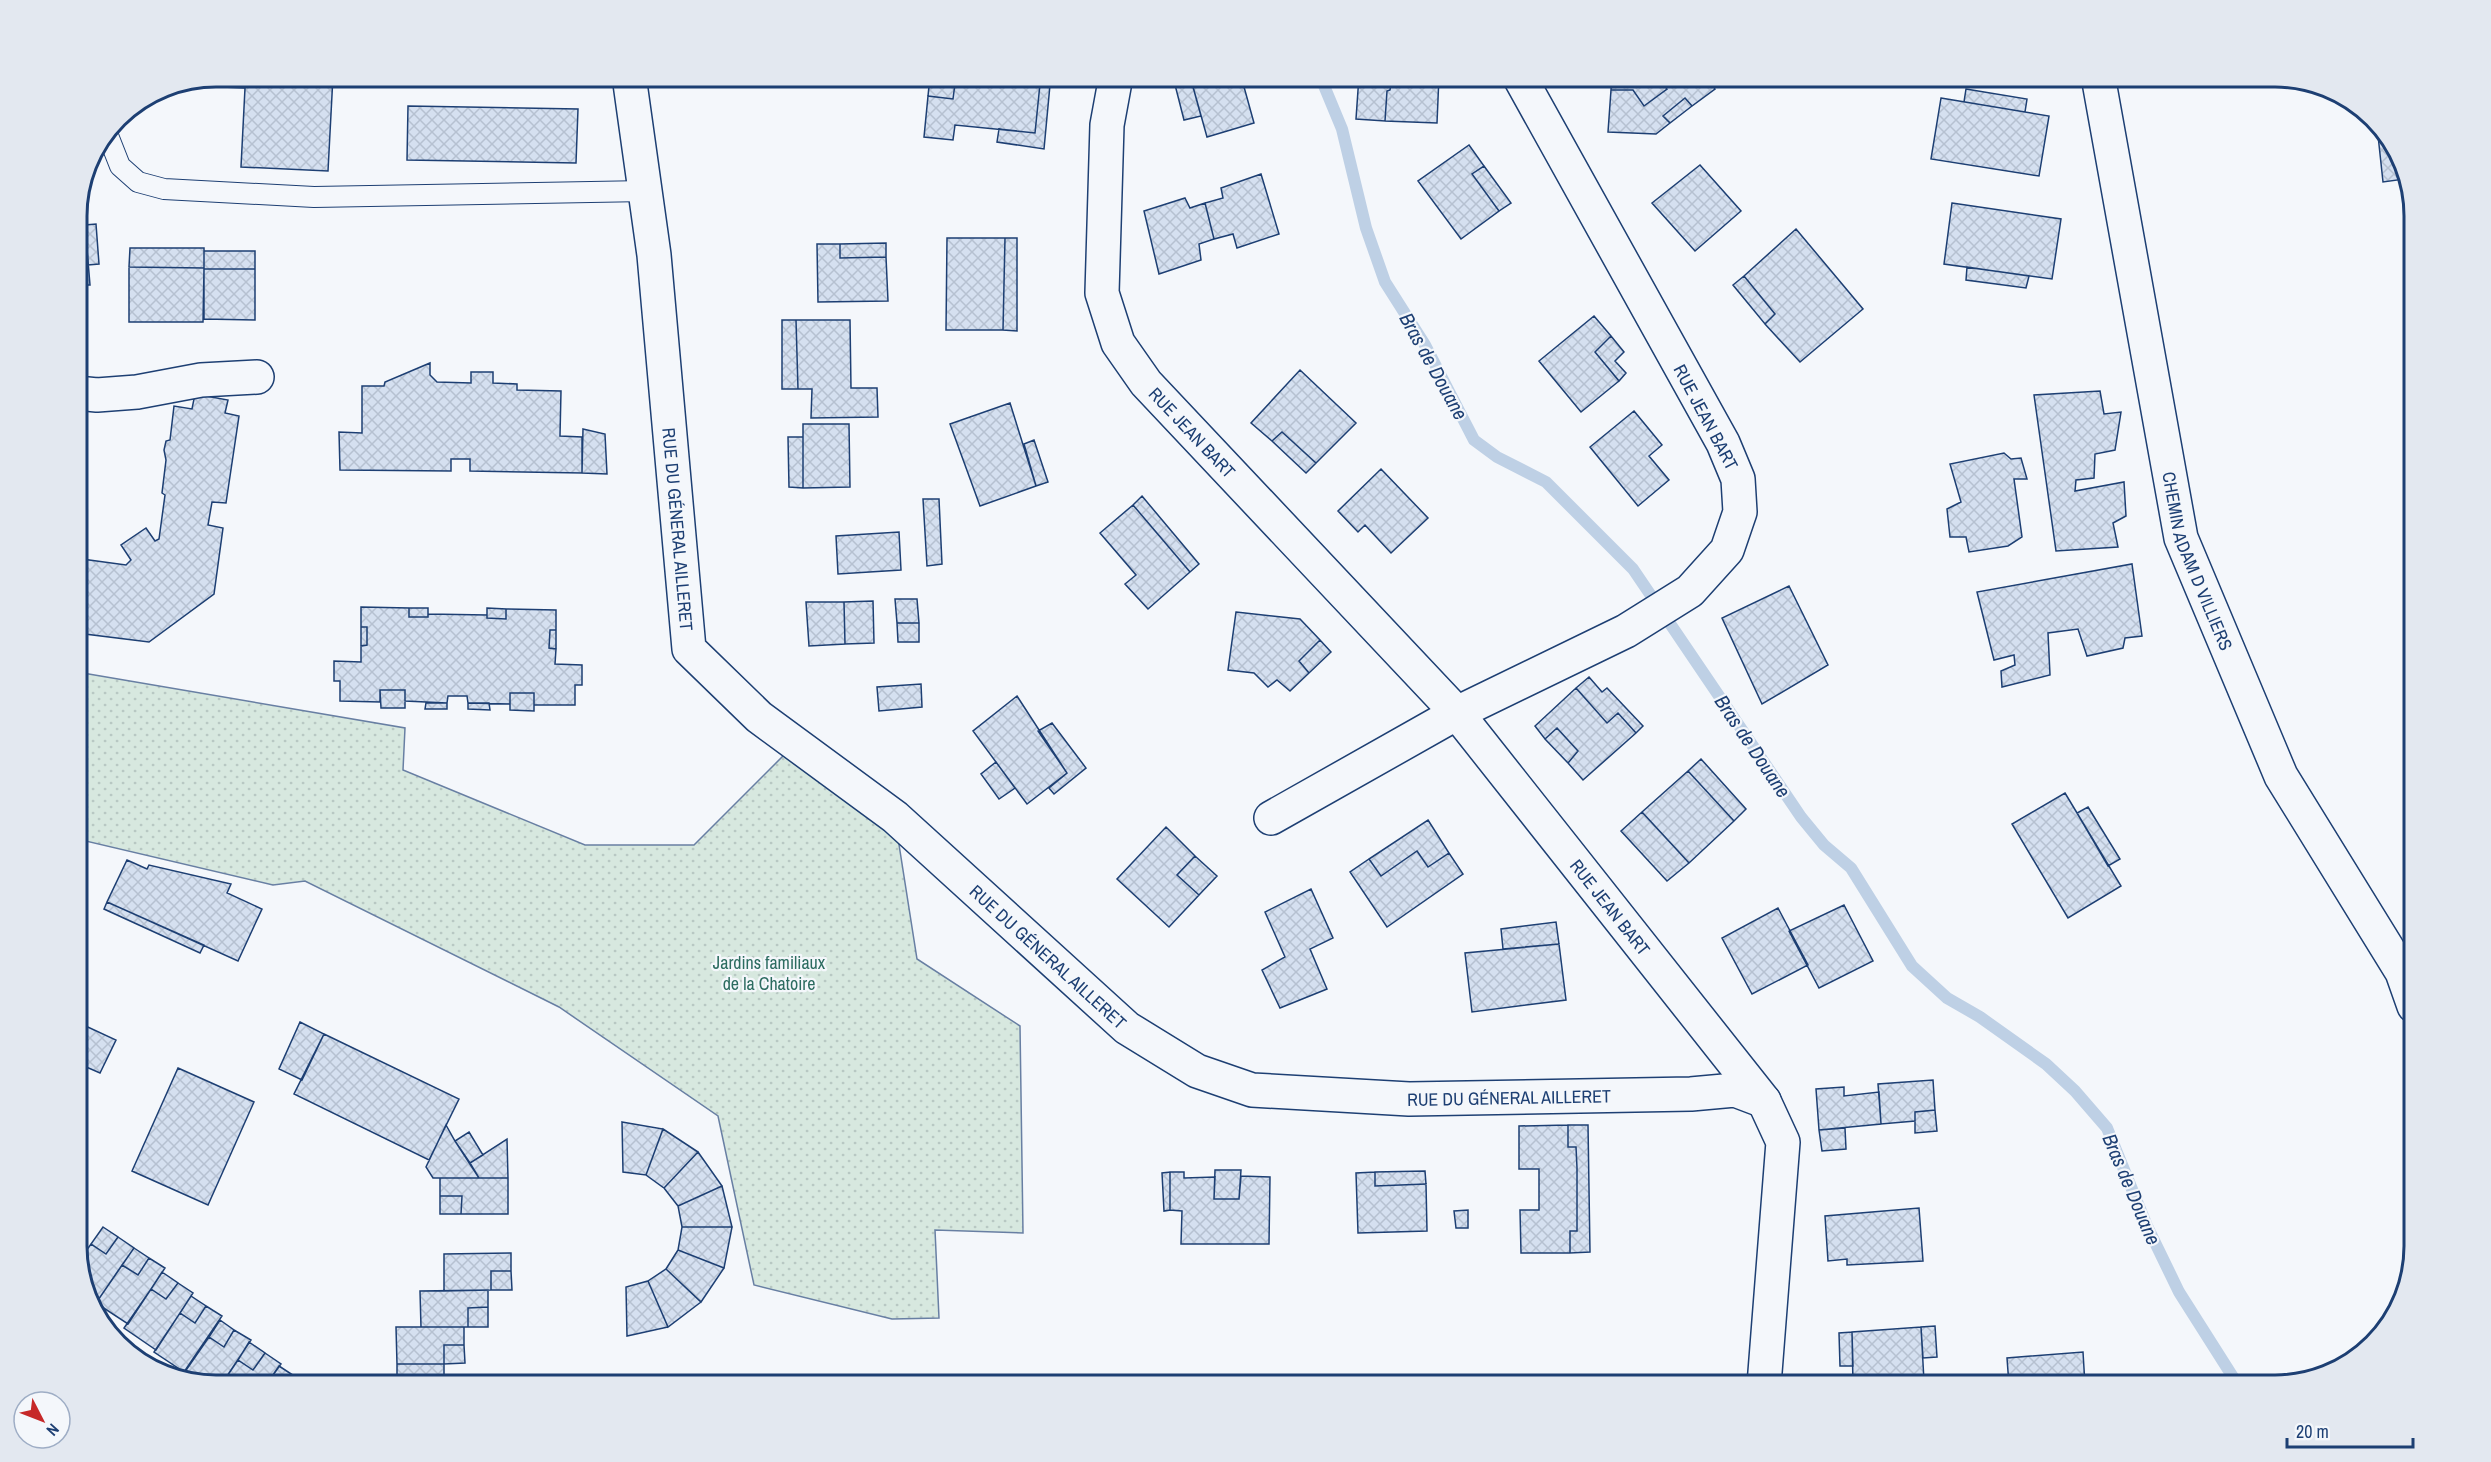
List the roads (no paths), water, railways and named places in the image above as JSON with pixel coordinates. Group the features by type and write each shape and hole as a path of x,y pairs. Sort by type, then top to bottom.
{"street":[{"name":"RUE DU GÉNERAL AILLERET","path":"631,87 654,255 689,649 759,717 895,817 1127,1028 1197,1071 1252,1090 1409,1099 1691,1094 1735,1090 1764,1101"},
{"name":"RUE JEAN BART","path":"1114,87 1107,125 1102,292 1118,344 1146,383 1457,713 1764,1101"},
{"name":"RUE JEAN BART","path":"1272,818 1457,713 1626,631 1690,591 1727,550 1740,512 1738,478 1723,443 1525,87"},
{"name":"CHEMIN ADAM D VILLIERS","path":"2100,87 2181,538 2281,776 2404,978"},
{"path":"87,394 137,392 201,380 257,377"},
{"path":"1764,1101 1783,1142 1765,1375"}],"lane":[{"path":"111,142 120,166 138,182 165,189 314,197 646,190"}],"waterway":[{"name":"Bras de Douane","path":"1325,87 1342,129 1366,228 1385,282 1425,345 1474,440 1497,457 1546,482 1633,569 1801,817 1824,845 1851,868 1912,966 1947,998 1980,1017 2046,1064 2075,1091 2107,1128 2147,1226 2179,1292 2232,1375"}],"park label":[{"name":"Jardins familiaux de la Chatoire","path":"769,972"}]}
